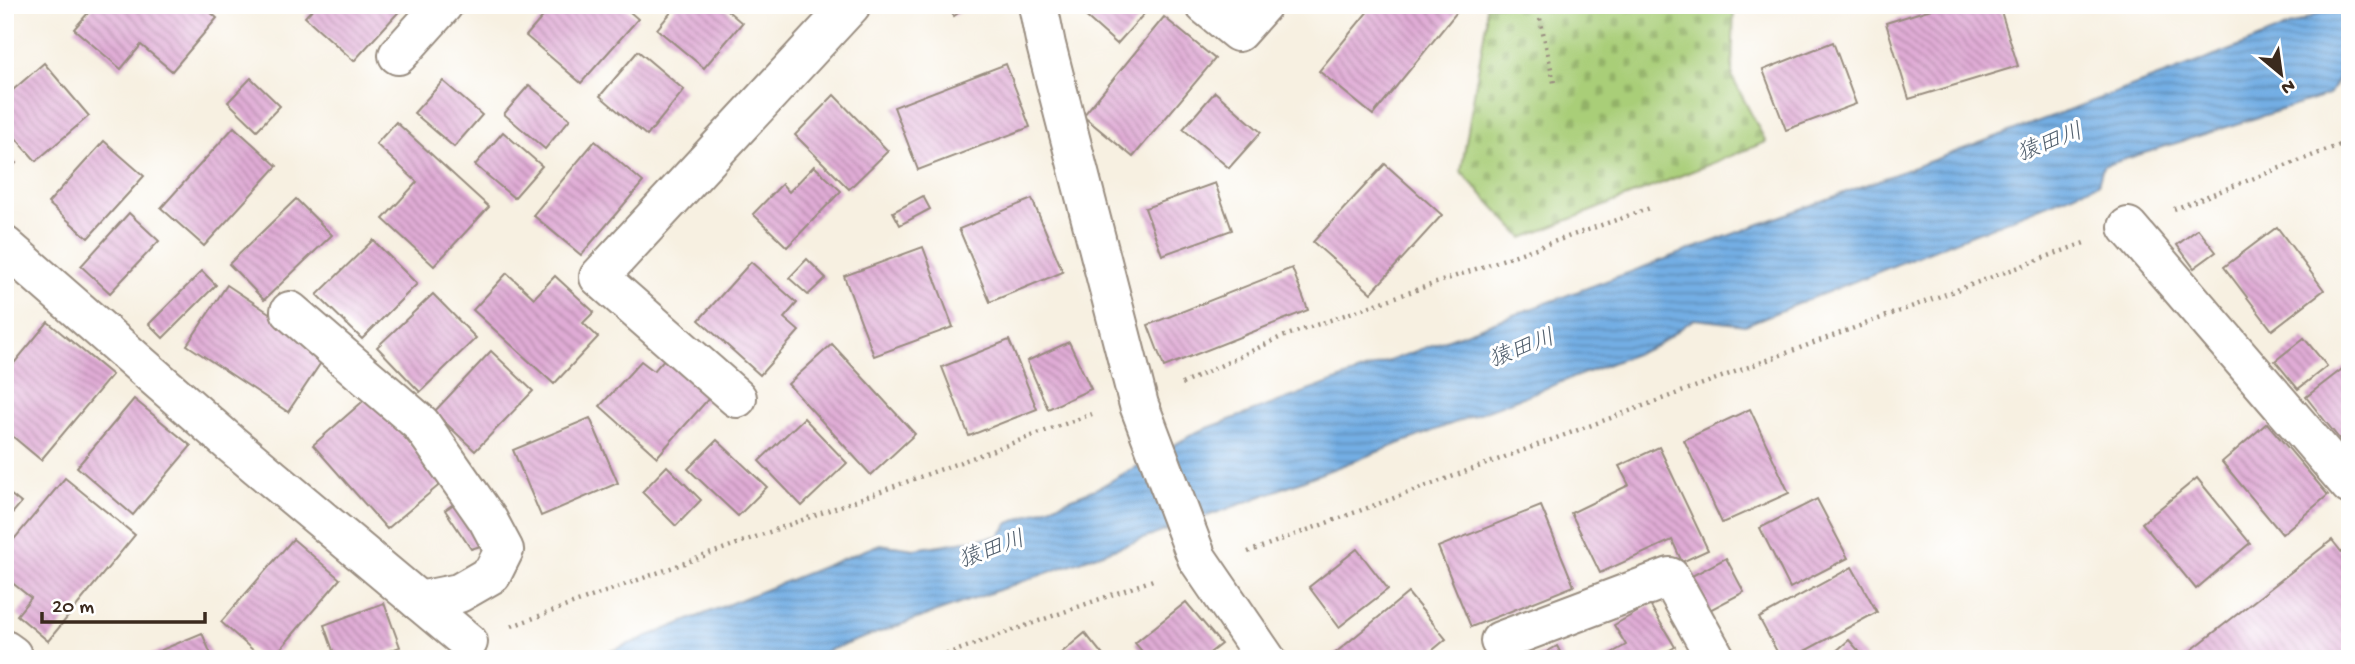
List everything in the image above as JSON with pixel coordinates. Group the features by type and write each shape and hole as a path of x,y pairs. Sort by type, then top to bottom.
{"street":[{"path":"398,55 443,5"},
{"path":"737,398 599,277 851,5"},
{"path":"1038,5 1139,405 1201,563 1265,658"},
{"path":"1206,5 1238,32 1262,5"},
{"path":"2128,227 2348,479"},
{"path":"5,246 230,443 468,642"},
{"path":"290,311 421,425 488,520 504,550 492,574 458,593 419,601"},
{"path":"1500,641 1670,577 1716,659"}],"path":[{"path":"1537,5 1555,87"},
{"path":"933,659 2128,227 2350,141"},
{"path":"468,642 1117,405 1139,405 1279,338 1653,207"}],"green space":[{"path":"1486,5 1734,5 1732,77 1766,142 1523,238 1461,172 1486,23"}],"water":[{"name":"猿田川","path":"2339,5 2350,5 2350,70 2339,77 2329,95 2103,166 2098,184 1745,325 1694,319 1656,346 1241,504 804,659 591,659 880,544 914,549 999,536 1009,523 1100,487 1197,432 2231,50"}],"building":[{"path":"95,5 202,5 217,18 172,71 141,45 121,69 74,29"},
{"path":"316,5 405,5 354,61 305,17"},
{"path":"553,5 622,5 638,19 581,83 526,36"},
{"path":"677,5 721,5 742,23 704,68 657,29"},
{"path":"946,5 969,5 954,16"},
{"path":"1073,5 1152,5 1117,44"},
{"path":"1373,5 1461,7 1373,115 1319,71"},
{"path":"1944,5 1972,5 1974,12 1999,5 2018,66 1909,99 1886,23"},
{"path":"1164,17 1215,59 1133,157 1083,116"},
{"path":"1833,42 1856,104 1786,130 1763,70"},
{"path":"638,51 684,90 647,136 600,96"},
{"path":"44,63 89,116 36,161 5,126 5,97"},
{"path":"1006,64 1030,127 918,170 894,107"},
{"path":"251,78 280,106 257,130 228,102"},
{"path":"443,81 482,115 454,147 414,113"},
{"path":"529,85 570,119 545,149 504,114"},
{"path":"1215,92 1261,132 1229,168 1183,129"},
{"path":"834,95 888,151 849,189 795,135"},
{"path":"396,122 489,207 434,266 383,219 417,182 376,144"},
{"path":"234,127 277,166 204,246 161,208"},
{"path":"503,132 542,166 514,198 475,165"},
{"path":"104,141 144,176 88,238 48,203"},
{"path":"595,141 643,182 581,255 533,215"},
{"path":"5,153 16,163 5,175"},
{"path":"1385,164 1442,215 1371,293 1313,242"},
{"path":"814,166 841,191 787,247 753,214 782,184 789,192"},
{"path":"1215,183 1232,230 1162,255 1145,208"},
{"path":"923,196 930,209 900,225 893,212"},
{"path":"296,199 332,235 264,300 229,264"},
{"path":"1032,199 1063,272 990,302 959,229"},
{"path":"129,213 159,241 110,293 81,266"},
{"path":"2277,227 2324,290 2272,330 2224,267"},
{"path":"2198,229 2216,252 2194,268 2177,245"},
{"path":"373,240 417,284 362,339 317,295"},
{"path":"923,247 953,327 874,356 844,276"},
{"path":"807,259 826,278 808,295 789,278"},
{"path":"751,262 797,303 784,318 799,331 760,375 699,320"},
{"path":"1292,268 1308,310 1164,367 1148,325"},
{"path":"202,271 216,285 163,338 149,324"},
{"path":"507,273 534,298 555,276 594,312 583,323 598,337 554,384 473,310"},
{"path":"227,285 328,352 288,412 187,345"},
{"path":"433,294 476,338 420,392 377,347"},
{"path":"48,322 112,375 41,460 5,430 5,374"},
{"path":"2304,338 2327,366 2298,389 2275,361"},
{"path":"1009,340 1037,409 969,436 942,367"},
{"path":"1069,342 1091,389 1048,409 1027,361"},
{"path":"832,344 915,434 871,475 788,384"},
{"path":"491,351 533,391 475,451 434,412"},
{"path":"666,357 710,397 657,457 600,406 641,361 654,371"},
{"path":"2350,363 2350,442 2345,446 2306,397"},
{"path":"369,396 443,482 387,529 313,445"},
{"path":"134,399 191,446 133,515 77,467"},
{"path":"1750,409 1789,493 1722,523 1684,440"},
{"path":"590,418 618,483 541,516 513,450"},
{"path":"804,418 847,463 802,506 759,461"},
{"path":"2267,423 2328,495 2282,534 2222,462"},
{"path":"717,440 767,487 738,516 688,469"},
{"path":"1659,447 1708,550 1682,562 1672,540 1600,573 1571,513 1629,485 1619,466"},
{"path":"667,466 701,500 676,526 642,492"},
{"path":"65,478 135,535 48,641 17,615 31,598 5,577 5,550"},
{"path":"2197,478 2250,543 2196,589 2142,523"},
{"path":"5,490 21,503 5,522"},
{"path":"461,499 490,543 471,549 445,510"},
{"path":"1817,499 1848,558 1790,588 1760,528"},
{"path":"1541,506 1574,586 1471,627 1438,547"},
{"path":"293,539 340,579 272,659 263,659 221,622"},
{"path":"2332,540 2350,563 2350,659 2180,659"},
{"path":"1357,549 1388,589 1339,627 1309,587"},
{"path":"1726,558 1744,592 1706,612 1688,578"},
{"path":"1852,567 1877,612 1790,659 1781,659 1759,618"},
{"path":"1408,593 1446,639 1422,659 1328,659"},
{"path":"1186,602 1221,644 1202,659 1148,659 1135,643"},
{"path":"384,603 400,647 367,659 336,659 324,625"},
{"path":"1650,605 1675,647 1654,659 1601,659 1626,645 1614,625"},
{"path":"202,633 213,659 140,659"},
{"path":"1085,633 1106,659 1054,659"},
{"path":"1849,640 1866,659 1827,659"},
{"path":"1557,646 1564,659 1534,659"}]}
